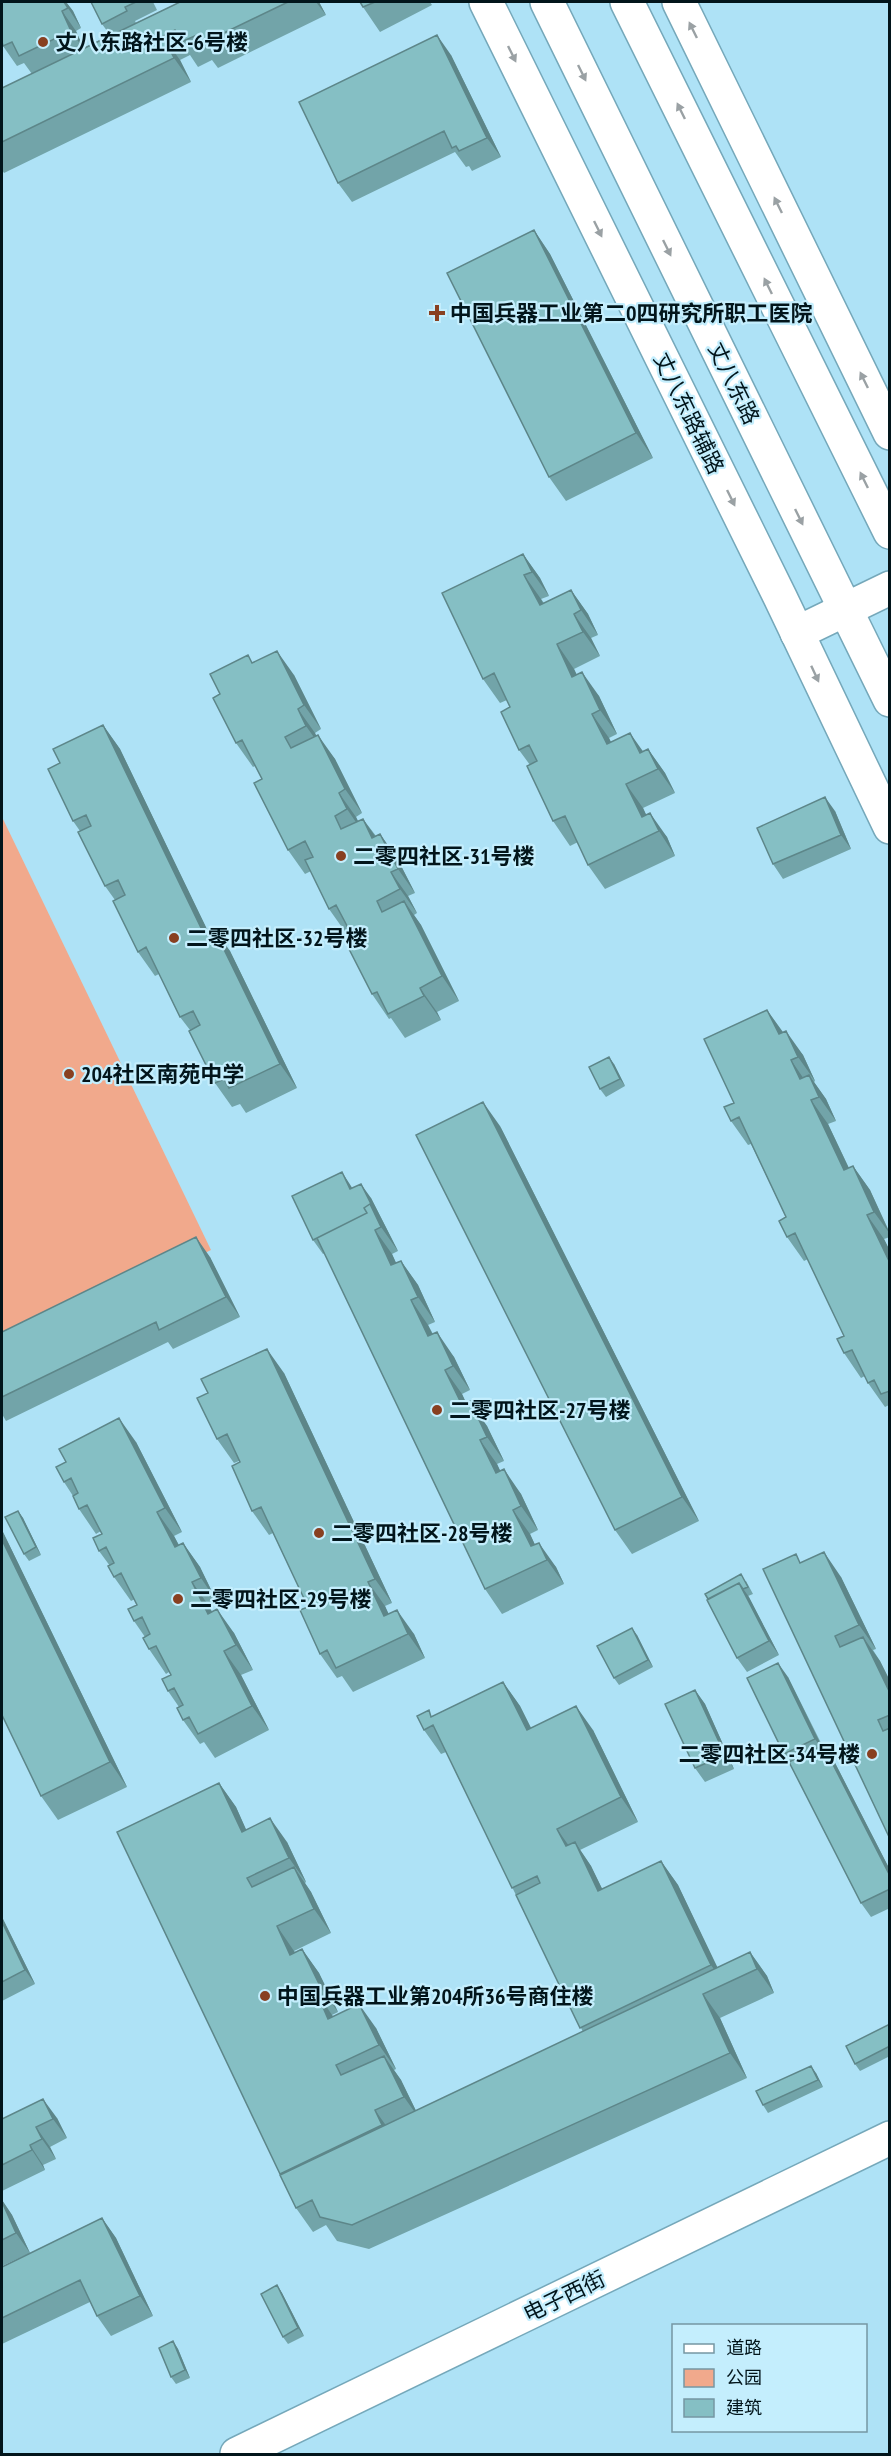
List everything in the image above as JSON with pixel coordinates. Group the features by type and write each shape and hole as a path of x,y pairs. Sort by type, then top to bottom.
{"street":[{"name":"丈八东路辅路","path":"486,2 890,827"},
{"name":"丈八东路","path":"546,2 890,700"},
{"path":"627,2 890,532"},
{"path":"679,2 890,433"},
{"path":"797,633 890,588"},
{"name":"电子西街","path":"237,2454 280,2445 890,2138"}],"green space":[{"path":"2,817 211,1250 2,1352"}],"building":[{"name":"丈八东路社区-6号楼","path":"2,2 64,2 68,8 62,11 71,31 19,56 12,42 3,46"},
{"path":"91,2 136,2 125,7 127,11 102,24"},
{"path":"180,2 288,2 201,44 197,35 181,42 175,30 163,36 174,58 2,142 2,88"},
{"path":"360,2 375,2 363,7"},
{"path":"437,35 487,138 459,151 456,146 452,148 444,131 338,183 299,102"},
{"path":"534,230 636,433 549,477 447,273"},
{"path":"523,554 532,572 524,575 540,605 571,590 581,610 574,614 583,632 557,644 572,677 582,672 600,710 592,714 607,744 630,733 640,753 648,749 658,769 626,784 642,817 650,813 659,831 588,865 565,816 553,821 527,766 537,761 529,745 519,750 501,712 510,707 494,673 483,679 442,593"},
{"name":"二零四社区-31号楼","path":"277,651 304,705 298,709 306,726 285,737 291,748 318,735 345,789 339,793 347,809 335,816 341,829 363,819 372,838 380,834 398,869 391,872 400,889 377,901 382,912 404,901 442,976 420,988 424,996 388,1014 377,992 372,994 348,947 356,943 336,905 329,909 305,860 313,857 305,841 288,850 254,783 262,779 242,740 236,743 213,698 220,694 210,674 248,655 252,663"},
{"name":"二零四社区-32号楼","path":"103,725 203,932 213,927 280,1064 229,1088 224,1079 215,1083 189,1031 200,1025 193,1011 180,1017 146,947 138,952 113,901 125,895 118,880 105,886 78,832 91,826 86,815 73,821 48,769 60,763 53,749"},
{"path":"825,797 841,835 773,864 757,828"},
{"path":"767,1010 779,1034 786,1031 798,1057 791,1060 800,1079 809,1075 819,1097 811,1100 844,1170 853,1166 874,1212 867,1215 890,1263 890,1391 881,1394 874,1380 868,1383 852,1350 844,1353 837,1339 844,1336 795,1233 787,1237 779,1221 786,1217 739,1117 731,1121 724,1107 734,1103 704,1039"},
{"path":"609,1057 620,1079 600,1089 589,1067"},
{"path":"483,1102 682,1497 615,1530 416,1135"},
{"path":"342,1172 350,1189 361,1184 373,1208 370,1204 364,1208 367,1213 313,1240 292,1196"},
{"name":"二零四社区-27号楼","path":"370,1204 381,1227 375,1230 391,1265 401,1261 418,1297 411,1300 428,1336 437,1332 453,1366 445,1370 462,1405 470,1401 487,1437 480,1440 496,1473 504,1469 521,1506 513,1510 531,1546 539,1543 547,1560 485,1589 317,1238 367,1213 364,1208"},
{"path":"196,1237 226,1297 159,1330 156,1322 2,1397 2,1332"},
{"name":"二零四社区-28号楼","path":"267,1349 375,1579 368,1582 384,1616 397,1610 408,1634 336,1668 327,1650 320,1654 300,1610 308,1607 261,1507 252,1511 232,1466 240,1462 227,1434 217,1439 197,1398 208,1393 201,1379"},
{"name":"二零四社区-29号楼","path":"119,1418 165,1508 157,1512 175,1547 183,1543 201,1578 192,1582 208,1614 217,1609 236,1645 224,1651 252,1706 198,1734 189,1717 183,1720 177,1708 183,1705 174,1688 168,1691 162,1679 171,1675 156,1646 149,1649 143,1638 150,1634 142,1617 134,1621 128,1609 137,1605 121,1573 114,1577 108,1566 114,1563 106,1547 99,1551 93,1538 102,1534 87,1505 79,1509 73,1496 78,1493 71,1478 64,1482 56,1467 66,1462 59,1449"},
{"path":"18,1511 36,1547 24,1554 5,1517"},
{"path":"2,1540 110,1762 41,1796 2,1715"},
{"name":"二零四社区-34号楼","path":"824,1552 859,1625 835,1636 840,1647 863,1637 890,1693 890,1715 878,1720 883,1731 890,1728 890,1839 763,1569 796,1554 800,1563"},
{"path":"741,1574 748,1587 743,1589 739,1583 708,1599 705,1594"},
{"path":"739,1583 769,1641 737,1658 707,1600"},
{"path":"632,1628 648,1660 614,1678 597,1646"},
{"path":"778,1663 815,1739 784,1754 747,1678"},
{"path":"503,1682 527,1730 576,1706 621,1797 557,1829 566,1846 575,1842 598,1891 661,1861 711,1965 580,2028 516,1895 540,1883 537,1876 512,1888 433,1725 424,1730 417,1716 429,1710 431,1717"},
{"path":"695,1690 725,1755 695,1768 665,1704"},
{"path":"823,1745 890,1876 890,1889 861,1903 789,1762"},
{"name":"中国兵器工业第204所36号商住楼","path":"219,1783 242,1832 270,1818 289,1858 247,1878 252,1887 294,1867 314,1909 277,1926 290,1955 302,1949 321,1988 316,1991 328,2019 359,2004 379,2045 336,2065 341,2075 384,2056 404,2097 375,2110 382,2125 280,2174 117,1832"},
{"path":"2,1922 25,1970 2,1982"},
{"path":"750,1952 757,1969 703,1994 730,2053 352,2225 320,2217 312,2200 296,2208 280,2175"},
{"path":"890,2024 890,2046 855,2064 846,2046"},
{"path":"811,2066 818,2080 763,2105 756,2091"},
{"path":"43,2099 53,2119 36,2127 42,2139 30,2145 32,2150 2,2165 2,2119"},
{"path":"2,2202 16,2233 2,2240"},
{"path":"102,2218 140,2296 97,2316 80,2280 2,2318 2,2267"},
{"path":"277,2285 298,2328 283,2337 261,2294"},
{"path":"173,2341 185,2370 171,2377 159,2348"}],"place":[{"name":"丈八东路社区-6号楼","path":"43,42"},
{"name":"中国兵器工业第二0四研究所职工医院","path":"437,313"},
{"name":"二零四社区-31号楼","path":"341,856"},
{"name":"二零四社区-32号楼","path":"174,938"},
{"name":"204社区南苑中学","path":"69,1074"},
{"name":"二零四社区-27号楼","path":"437,1410"},
{"name":"二零四社区-28号楼","path":"319,1533"},
{"name":"二零四社区-29号楼","path":"178,1599"},
{"name":"二零四社区-34号楼","path":"872,1754"},
{"name":"中国兵器工业第204所36号商住楼","path":"265,1996"}]}
